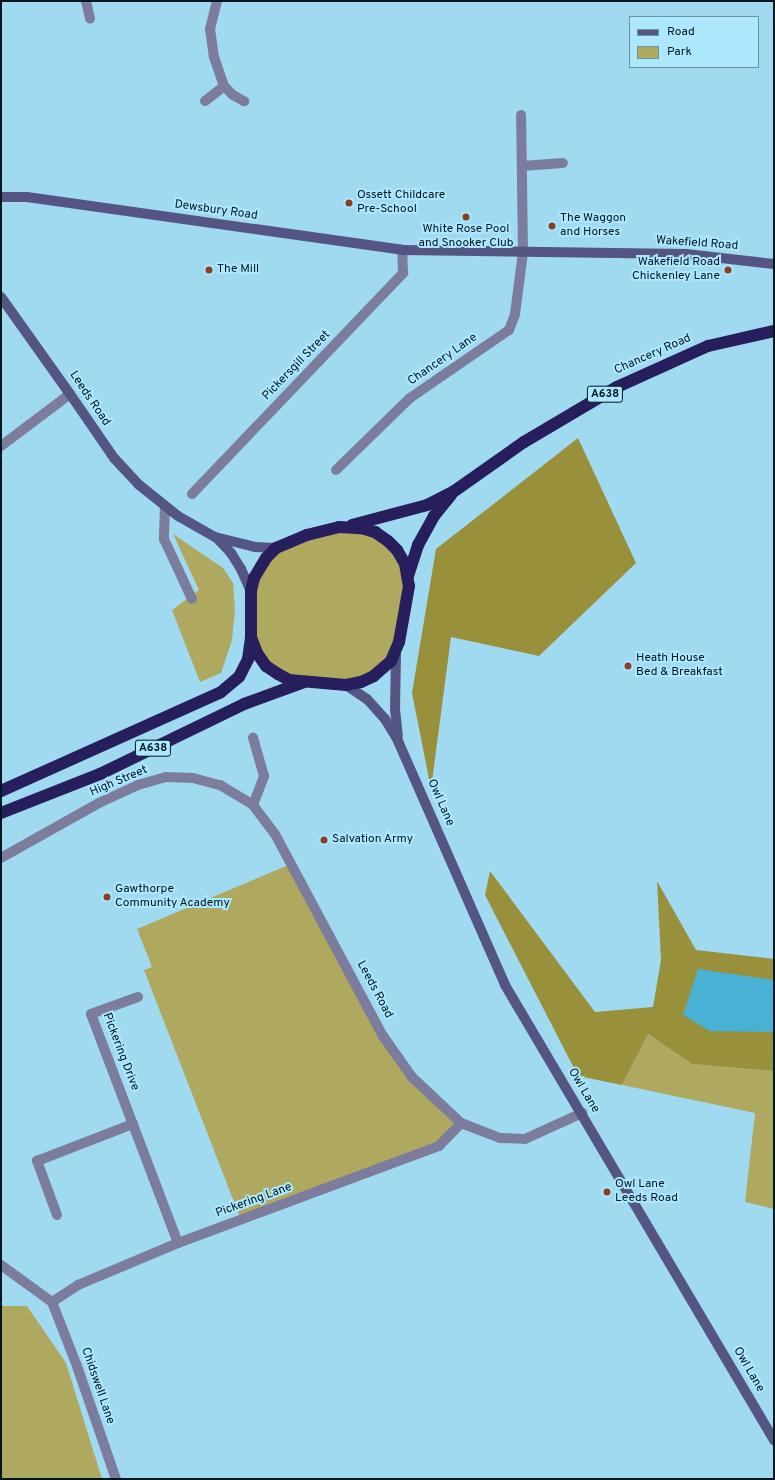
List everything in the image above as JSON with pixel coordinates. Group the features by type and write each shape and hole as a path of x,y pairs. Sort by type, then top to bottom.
{"highway":[{"name":"Chancery Road","path":"348,526 427,505 453,492 524,442 617,387 708,346 774,331"},
{"name":"Chancery Road","path":"408,576 418,545 434,516 453,492"},
{"name":"A638","path":"1,791 221,692 239,677 248,659 251,637 251,591 259,567 276,548 308,536 348,526 375,532 388,540 397,550 405,564 409,586 396,651 384,668 374,676 361,682 346,685 289,680 266,666 257,653 251,637"},
{"name":"A638","path":"1,813 100,774 244,704 305,682"}],"main road":[{"name":"Dewsbury Road","path":"1,189 27,197"},
{"name":"Dewsbury Road","path":"1,197 27,197 402,250"},
{"name":"Wakefield Road","path":"402,250 686,254 774,264"},
{"name":"Leeds Road","path":"1,297 114,458 138,484 165,506 215,537 231,553 251,591"},
{"name":"Leeds Road","path":"215,537 255,546 276,548"},
{"name":"Owl Lane","path":"396,651 395,709 398,741"},
{"name":"Owl Lane","path":"346,685 367,700 385,719 398,741 505,985 774,1440"}],"street":[{"path":"86,1 90,19"},
{"path":"217,1 210,29 211,42 218,73 224,86 233,95 244,101"},
{"path":"205,101 224,86"},
{"name":"Chancery Lane","path":"336,470 410,398 509,330 516,314 523,252 521,115"},
{"path":"522,166 563,163"},
{"name":"Pickersgill Street","path":"192,494 403,273 402,250"},
{"path":"1,446 70,394"},
{"path":"165,506 164,539 192,599"},
{"path":"253,738 264,776 253,805"},
{"name":"High Street","path":"1,858 99,803 138,785 166,777 193,778 220,785 253,805"},
{"name":"Leeds Road","path":"253,805 275,834 384,1036 412,1077 461,1122 500,1138 525,1140 582,1114"},
{"name":"Pickering Drive","path":"138,997 91,1014 178,1244"},
{"name":"Pickering Lane","path":"52,1302 78,1285 178,1244 439,1146 461,1122"},
{"path":"57,1215 37,1161 133,1124"},
{"path":"1,1265 52,1302"},
{"name":"Chidswell Lane","path":"52,1302 77,1366 116,1479"}],"green space":[{"path":"339,527 388,541 408,576 396,651 361,682 278,674 251,637 251,591 266,558"},
{"path":"173,534 223,568 233,583 235,609 232,640 221,673 200,682 172,610 199,590"},
{"path":"291,864 383,1036 412,1077 461,1123 439,1146 241,1220 144,970 152,967 137,929"},
{"path":"648,1034 692,1064 774,1071 774,1209 745,1202 755,1113 622,1085"},
{"path":"1,1306 27,1306 66,1363 102,1479 1,1479"}],"shaded area":[{"path":"578,438 636,563 539,656 451,637 431,789 412,693 436,549"},
{"path":"490,871 595,1012 653,1007 661,960 657,881 696,950 774,959 774,1071 692,1064 648,1034 622,1085 578,1076 485,895"}],"water":[{"path":"698,969 774,980 774,1032 710,1031 683,1015"}],"place":[{"name":"Ossett Childcare Pre-School","path":"349,203"},
{"name":"White Rose Pool and Snooker Club","path":"466,217"},
{"name":"The Waggon and Horses","path":"552,226"},
{"name":"The Mill","path":"209,270"},
{"name":"Wakefield Road Chickenley Lane","path":"728,270"},
{"name":"Heath House Bed & Breakfast","path":"628,666"},
{"name":"Salvation Army","path":"324,840"},
{"name":"Gawthorpe Community Academy","path":"107,897"},
{"name":"Owl Lane Leeds Road","path":"607,1192"}]}
